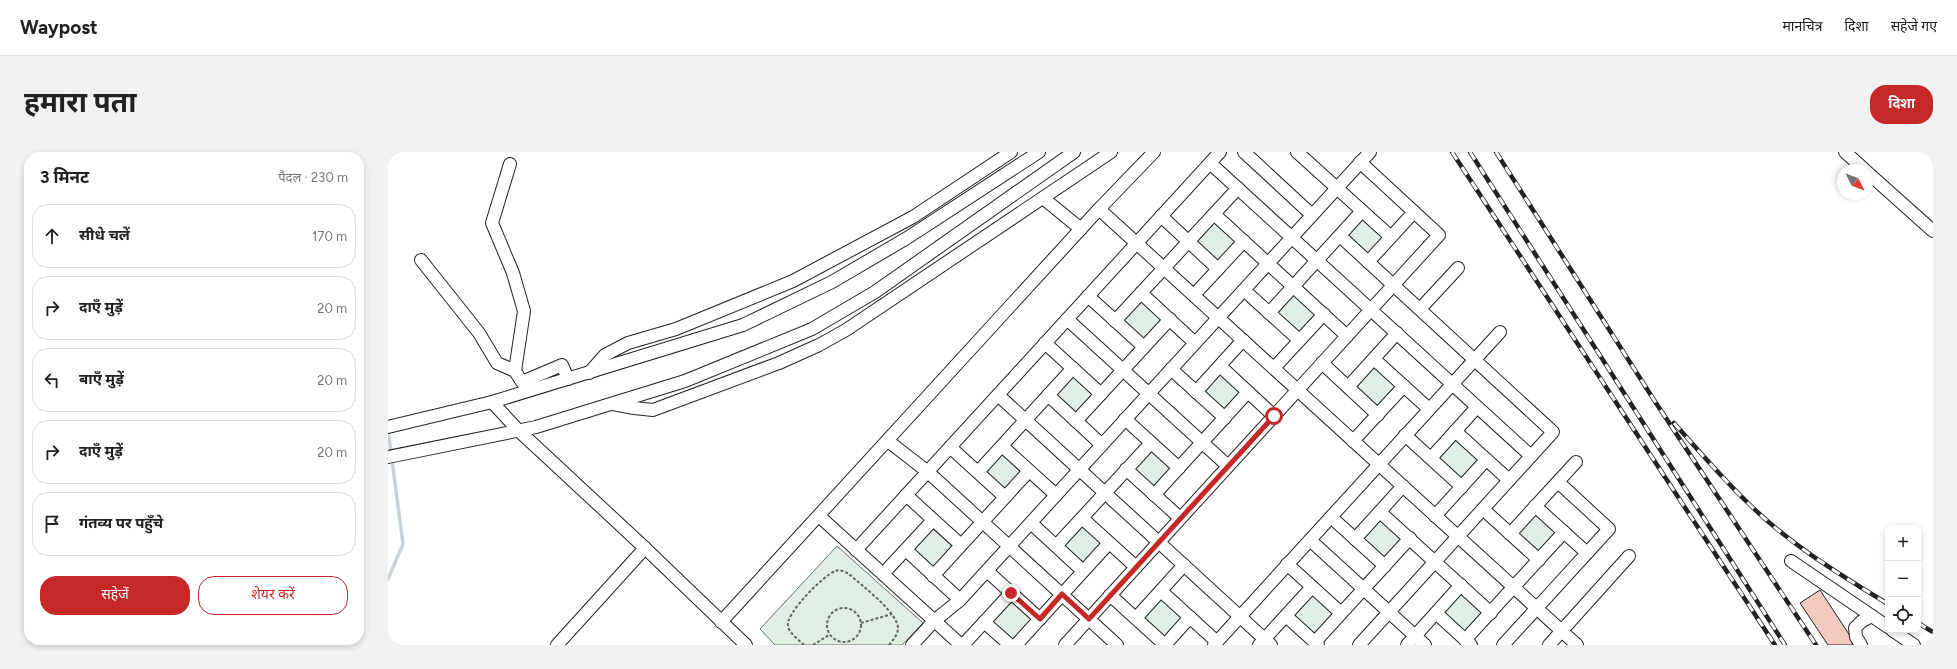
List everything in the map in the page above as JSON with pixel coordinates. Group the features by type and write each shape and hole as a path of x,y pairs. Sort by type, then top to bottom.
{"street":[{"path":"589,373 605,354 628,343 676,329 793,281 913,217 1011,152"},
{"path":"388,427 492,402 743,325 832,282 908,238 1039,152"},
{"path":"388,457 536,427 685,381 812,329 875,292 1074,152"},
{"path":"612,403 634,408 653,410 772,365 819,345 846,330 1111,152"},
{"path":"721,622 888,441 1080,229 1154,152"},
{"path":"856,550 1220,152"},
{"path":"1244,152 1312,215"},
{"path":"1297,152 1391,238"},
{"path":"912,645 934,621 960,600 987,571 1370,152"},
{"path":"1845,152 1858,164"},
{"path":"1066,645 1158,542 1439,235 1360,162"},
{"path":"1210,163 1531,456"},
{"path":"510,164 492,223 513,273 524,311 515,371"},
{"path":"1873,177 1933,231"},
{"path":"1115,321 1238,188"},
{"path":"1043,198 1080,229"},
{"path":"1099,209 1577,645"},
{"path":"1269,313 1362,211"},
{"path":"1368,262 1414,212"},
{"path":"1214,214 1347,336"},
{"path":"1161,216 1218,269"},
{"path":"1340,236 1554,432 1359,645"},
{"path":"1194,295 1244,241"},
{"path":"421,260 479,334 497,362 515,371 522,382 562,365 568,379"},
{"path":"1420,309 1458,268"},
{"path":"1244,290 1299,340"},
{"path":"1141,293 1195,343"},
{"path":"1088,296 1144,347"},
{"path":"1274,368 1324,314"},
{"path":"1067,319 1228,466"},
{"path":"1076,421 1170,319"},
{"path":"1161,591 1190,617 1215,643 1500,332"},
{"path":"1348,387 1397,333"},
{"path":"1196,392 1243,340"},
{"path":"1045,343 1101,394"},
{"path":"1374,358 1429,409"},
{"path":"1322,364 1378,415"},
{"path":"1220,366 1274,416"},
{"path":"978,472 1073,368"},
{"path":"1171,369 1225,418"},
{"path":"1353,441 1404,386"},
{"path":"1154,495 1248,392"},
{"path":"998,395 1240,616 1265,643 1286,616 1312,587"},
{"path":"1048,395 1102,445"},
{"path":"492,402 518,430 645,548 746,645"},
{"path":"1430,458 1477,407"},
{"path":"1125,419 1179,468"},
{"path":"1455,431 1509,480"},
{"path":"1405,435 1462,487"},
{"path":"888,441 928,472 1117,645"},
{"path":"1056,546 1151,443"},
{"path":"1002,446 1056,495"},
{"path":"950,447 1005,497"},
{"path":"1435,516 1486,460"},
{"path":"1510,534 1576,462"},
{"path":"1126,469 1180,518"},
{"path":"933,576 1029,471"},
{"path":"1503,645 1609,529 1558,482"},
{"path":"1355,539 1403,486"},
{"path":"906,495 961,545"},
{"path":"1536,506 1587,553"},
{"path":"1483,509 1539,560"},
{"path":"1380,512 1491,612"},
{"path":"819,516 962,645 1011,593"},
{"path":"1331,517 1385,566"},
{"path":"1082,518 1136,567"},
{"path":"883,574 933,520"},
{"path":"1030,523 1083,571"},
{"path":"1436,613 1468,643 1491,612 1564,532"},
{"path":"1286,616 1316,644 1341,613 1410,538"},
{"path":"1310,540 1425,645"},
{"path":"1016,645 1109,543"},
{"path":"557,645 645,548"},
{"path":"906,550 960,600"},
{"path":"1549,645 1629,556"},
{"path":"1790,561 1885,625"},
{"path":"1288,564 1341,613"},
{"path":"1136,618 1184,566"},
{"path":"987,571 1040,619"},
{"path":"1407,645 1461,585"},
{"path":"1110,595 1165,645 1190,617"},
{"path":"1861,645 1856,638 1855,628 1862,621 1872,616"},
{"path":"984,622 1010,645"},
{"path":"1896,633 1914,645"}],"path":[{"path":"804,645 790,631 788,620 792,613 822,580 836,571 845,571 849,574 892,614 898,628 896,635 889,645"},
{"path":"841,607 852,609 857,613 861,623 859,634 850,641 838,642 829,635 826,624 827,618 831,613 841,607"},
{"path":"861,623 892,614"},
{"path":"813,645 829,635"}],"green space":[{"path":"1365,215 1388,236 1367,258 1345,237"},
{"path":"1216,221 1239,242 1218,264 1196,243"},
{"path":"1296,291 1319,312 1299,334 1276,313"},
{"path":"1141,299 1163,319 1143,342 1121,321"},
{"path":"1375,364 1398,385 1378,407 1355,386"},
{"path":"1221,370 1243,391 1223,413 1201,393"},
{"path":"1074,373 1096,394 1076,416 1053,395"},
{"path":"1455,436 1481,459 1462,481 1436,458"},
{"path":"1151,447 1174,468 1154,490 1131,470"},
{"path":"1002,451 1025,472 1005,494 982,473"},
{"path":"1533,510 1560,533 1540,555 1514,532"},
{"path":"1378,516 1404,540 1385,562 1359,538"},
{"path":"1081,523 1104,543 1083,565 1061,545"},
{"path":"932,528 955,549 935,571 912,550"},
{"path":"837,546 923,623 902,645 775,645 760,629"},
{"path":"1460,589 1486,612 1466,635 1440,611"},
{"path":"1310,592 1336,615 1317,637 1290,614"},
{"path":"1161,597 1184,618 1164,640 1141,619"},
{"path":"1009,599 1032,620 1012,642 989,621"}],"building":[{"path":"1820,590 1856,645 1828,645 1800,603"}],"waterway":[{"path":"388,430 403,544 388,579"}],"railway":[{"path":"1452,152 1775,645"},
{"path":"1470,152 1785,645"},
{"path":"1496,152 1654,400 1816,645"},
{"path":"1674,423 1738,493 1780,532 1815,558 1885,602"},
{"path":"1921,625 1933,632"}],"route":[{"path":"1011,593 1040,619 1062,594 1089,619 1274,416"}]}
